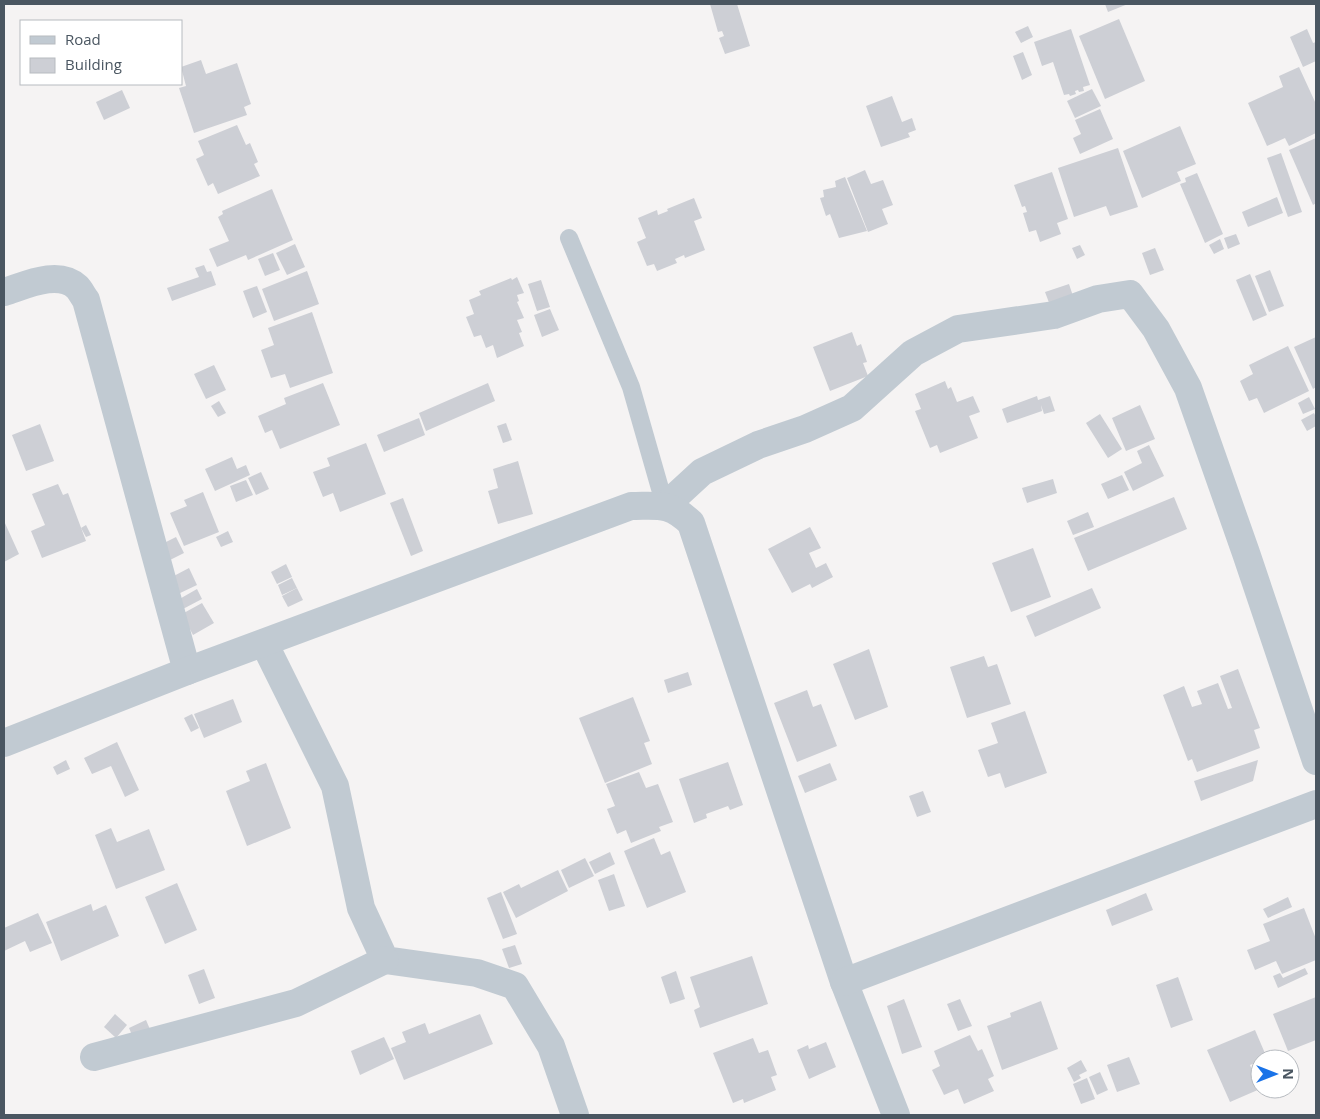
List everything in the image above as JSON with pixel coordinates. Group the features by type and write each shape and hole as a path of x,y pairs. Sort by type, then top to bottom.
{"street":[{"path":"4,292 43,280 61,279 76,286 86,300 187,671"},
{"path":"665,506 702,472 758,445 804,429 852,408 913,353 958,329 1054,315 1098,299 1130,294 1156,329 1188,388 1316,761"},
{"path":"4,743 187,671 631,506 665,506 680,512 691,523 844,982 896,1115"},
{"path":"264,643 335,786 361,908 385,960"},
{"path":"844,982 1316,804"},
{"path":"94,1057 296,1003 385,960 477,973 515,986 551,1046 575,1115"}],"lane":[{"path":"569,238 631,387 665,506"}],"building":[{"path":"710,4 737,4 750,46 725,54 719,38 724,36 722,31 718,32"},
{"path":"1105,4 1128,4 1108,12"},
{"path":"1119,19 1145,81 1105,99 1079,36"},
{"path":"1028,26 1033,37 1021,43 1015,32"},
{"path":"1071,29 1090,85 1083,87 1084,91 1075,91 1076,94 1070,96 1069,94 1064,95 1053,62 1042,66 1034,42"},
{"path":"1307,29 1313,43 1316,42 1316,61 1303,67 1290,37"},
{"path":"1023,52 1032,75 1022,80 1013,56"},
{"path":"201,60 206,74 237,63 251,104 244,107 247,115 194,133 179,88 186,86 182,67"},
{"path":"1299,67 1316,104 1316,133 1289,146 1285,138 1267,146 1248,103 1283,87 1279,76"},
{"path":"1092,89 1101,106 1075,118 1067,101"},
{"path":"122,90 130,108 104,120 96,102"},
{"path":"892,96 902,122 912,118 916,130 908,133 910,137 881,147 866,106"},
{"path":"1100,109 1113,139 1080,154 1073,138 1081,134 1075,120"},
{"path":"237,125 246,145 250,143 258,162 254,164 260,176 218,194 213,183 208,186 196,159 204,155 198,141"},
{"path":"1180,126 1196,164 1177,172 1181,181 1142,198 1123,151"},
{"path":"1316,138 1316,203 1313,205 1289,150"},
{"path":"1118,148 1138,207 1110,216 1106,206 1074,217 1058,168"},
{"path":"1281,153 1302,212 1288,217 1267,158"},
{"path":"865,170 871,184 883,180 893,205 882,209 888,224 868,232 847,178"},
{"path":"1052,172 1068,219 1057,223 1061,234 1040,242 1036,230 1029,232 1023,213 1027,212 1025,206 1022,207 1014,185"},
{"path":"1197,173 1223,234 1205,243 1180,184 1186,182 1185,178"},
{"path":"845,177 867,231 839,238 830,214 826,216 820,198 824,197 823,190 836,187 835,181"},
{"path":"272,189 293,240 248,260 246,255 217,267 209,249 229,241 218,217 223,214 222,211"},
{"path":"1277,197 1283,213 1248,227 1242,212"},
{"path":"694,198 702,218 694,221 705,250 685,258 684,255 675,259 677,263 657,271 654,264 647,266 637,242 646,238 638,218 657,210 658,215 668,211 667,209"},
{"path":"1236,234 1240,244 1228,249 1224,238"},
{"path":"1220,239 1224,249 1214,254 1209,245"},
{"path":"295,244 305,267 287,275 276,253"},
{"path":"1080,245 1085,255 1077,259 1072,248"},
{"path":"1155,248 1164,270 1150,275 1142,253"},
{"path":"273,253 280,270 265,276 258,259"},
{"path":"204,265 207,272 211,271 216,285 172,301 167,288 199,277 195,268"},
{"path":"1270,270 1284,306 1269,312 1255,276"},
{"path":"307,271 319,304 274,321 262,289"},
{"path":"1250,274 1267,315 1253,321 1236,280"},
{"path":"517,277 524,293 517,295 519,301 517,302 524,318 517,320 522,332 519,333 524,346 497,358 493,345 486,348 481,335 474,337 466,317 474,314 469,300 481,295 479,291"},
{"path":"541,280 550,307 537,311 528,284"},
{"path":"1069,284 1074,299 1051,308 1045,292"},
{"path":"257,286 267,312 253,318 243,291"},
{"path":"550,309 559,330 542,337 534,315"},
{"path":"312,312 333,373 290,388 285,374 271,378 261,350 274,345 268,328"},
{"path":"852,332 857,346 861,344 867,362 863,363 868,376 830,391 813,347"},
{"path":"1316,337 1316,387 1313,389 1294,347"},
{"path":"1288,346 1309,391 1264,413 1257,398 1249,401 1240,381 1253,374 1249,365"},
{"path":"214,365 226,390 206,399 194,374"},
{"path":"945,381 948,389 951,387 957,402 973,396 980,412 969,416 978,438 940,453 937,445 930,448 915,411 921,409 915,394"},
{"path":"323,383 340,425 280,449 272,430 265,433 258,416 286,404 284,398"},
{"path":"488,383 495,401 426,431 419,413"},
{"path":"1037,396 1038,400 1050,396 1055,411 1044,414 1041,405 1042,411 1007,423 1002,409"},
{"path":"1309,397 1315,409 1303,414 1298,403"},
{"path":"219,401 226,413 218,417 211,406"},
{"path":"1140,405 1155,439 1126,451 1112,418"},
{"path":"1314,413 1316,426 1307,431 1301,420"},
{"path":"1100,414 1122,449 1108,458 1086,423"},
{"path":"419,418 425,435 384,452 377,435"},
{"path":"506,423 512,440 503,443 497,426"},
{"path":"40,424 54,461 26,471 12,435"},
{"path":"366,443 386,494 340,512 333,493 323,497 313,472 330,466 327,458"},
{"path":"1149,445 1164,476 1133,491 1124,472 1142,463 1137,451"},
{"path":"232,457 237,469 246,465 250,475 215,491 205,469"},
{"path":"518,461 533,514 498,524 488,491 498,488 493,469"},
{"path":"261,472 269,489 256,495 248,478"},
{"path":"1122,475 1129,490 1108,499 1101,484"},
{"path":"1053,479 1057,493 1027,503 1022,488"},
{"path":"246,480 253,495 236,502 230,486"},
{"path":"58,484 63,495 68,493 86,541 42,558 31,531 45,525 32,494"},
{"path":"203,492 219,532 184,546 170,513 187,506 184,500"},
{"path":"1174,497 1187,529 1088,571 1074,538"},
{"path":"403,498 423,551 411,556 390,503"},
{"path":"1088,512 1094,527 1073,535 1067,521"},
{"path":"4,521 19,554 4,562"},
{"path":"86,525 91,535 86,537 81,528"},
{"path":"810,527 821,548 809,553 816,568 826,563 833,577 812,588 810,584 792,593 768,549"},
{"path":"228,531 233,542 221,547 216,537"},
{"path":"176,537 184,553 168,561 160,545"},
{"path":"1033,548 1051,597 1011,612 992,563"},
{"path":"286,564 292,577 277,584 271,572"},
{"path":"189,568 197,585 178,594 170,578"},
{"path":"292,578 297,588 282,595 278,585"},
{"path":"297,588 303,600 288,607 282,596"},
{"path":"1092,588 1101,608 1035,637 1026,616"},
{"path":"197,589 202,599 181,610 176,601"},
{"path":"202,603 214,623 193,635 182,614"},
{"path":"869,649 888,707 855,720 833,664"},
{"path":"984,656 988,667 997,664 1011,704 967,718 950,667"},
{"path":"1238,669 1260,728 1254,730 1260,748 1197,772 1192,759 1188,761 1163,695 1184,686 1192,707 1202,704 1197,691 1218,683 1228,709 1232,708 1220,676"},
{"path":"688,672 692,685 668,693 664,680"},
{"path":"807,690 813,707 821,704 837,746 797,762 774,703"},
{"path":"633,697 650,741 644,743 652,764 605,783 579,718"},
{"path":"233,699 242,722 204,738 194,714"},
{"path":"1025,711 1047,773 1005,788 1000,773 988,777 978,750 998,743 991,723"},
{"path":"192,714 199,728 191,732 184,718"},
{"path":"117,742 139,790 125,797 111,766 92,774 84,758"},
{"path":"66,760 70,769 57,775 53,767"},
{"path":"1258,760 1253,781 1201,801 1194,781"},
{"path":"728,762 743,805 730,810 728,806 706,814 707,818 694,823 679,779"},
{"path":"266,763 291,828 247,846 226,791 250,781 246,771"},
{"path":"830,763 837,780 805,793 798,776"},
{"path":"639,772 646,788 658,784 673,822 659,827 661,831 631,843 626,830 617,834 607,809 615,806 606,784"},
{"path":"923,791 931,812 917,817 909,796"},
{"path":"111,828 117,842 149,829 165,870 116,889 95,835"},
{"path":"654,838 661,855 670,851 686,892 647,908 624,851"},
{"path":"610,852 615,864 595,874 589,862"},
{"path":"585,858 594,876 569,888 561,870"},
{"path":"558,870 568,891 516,918 503,892 519,884 521,888"},
{"path":"614,874 625,906 609,911 598,880"},
{"path":"177,883 197,930 165,944 145,897"},
{"path":"501,892 517,934 503,939 487,898"},
{"path":"1146,893 1153,910 1112,926 1106,910"},
{"path":"1288,897 1292,907 1268,918 1263,909"},
{"path":"91,904 93,911 106,905 119,936 61,961 46,922"},
{"path":"1304,908 1316,939 1316,960 1282,974 1276,961 1255,970 1247,950 1270,941 1263,924"},
{"path":"38,913 52,943 30,952 25,941 4,951 4,928"},
{"path":"515,945 522,964 509,968 502,949"},
{"path":"752,956 768,1004 700,1028 694,1010 700,1007 690,977"},
{"path":"1305,968 1308,974 1278,988 1273,976 1280,973 1283,978"},
{"path":"204,969 215,998 199,1004 188,975"},
{"path":"676,971 685,999 670,1004 661,977"},
{"path":"1178,977 1193,1020 1171,1028 1156,985"},
{"path":"1316,997 1316,1040 1293,1049 1287,1049 1273,1014"},
{"path":"904,999 922,1047 902,1054 887,1006"},
{"path":"960,999 972,1026 958,1031 947,1004"},
{"path":"1041,1001 1058,1049 1002,1070 987,1026 1011,1017 1010,1013"},
{"path":"115,1014 127,1025 116,1038 104,1027"},
{"path":"480,1014 493,1044 404,1080 391,1048 406,1042 402,1032 425,1023 429,1034"},
{"path":"146,1020 152,1034 135,1042 129,1028"},
{"path":"1255,1030 1263,1049 1250,1049 1250,1093 1230,1102 1207,1050"},
{"path":"970,1035 978,1051 982,1049 994,1076 988,1079 994,1091 964,1104 958,1089 944,1095 932,1070 940,1066 934,1051"},
{"path":"384,1037 394,1059 360,1075 351,1051"},
{"path":"753,1038 759,1053 768,1050 777,1075 771,1077 776,1090 744,1103 743,1099 733,1103 713,1053"},
{"path":"826,1042 836,1067 809,1079 797,1050 808,1045 809,1049"},
{"path":"1129,1057 1140,1084 1117,1092 1107,1065"},
{"path":"1081,1060 1087,1071 1079,1075 1081,1078 1074,1082 1067,1068"},
{"path":"1100,1072 1108,1090 1097,1095 1089,1077"},
{"path":"1087,1078 1095,1099 1081,1104 1073,1084"}]}
